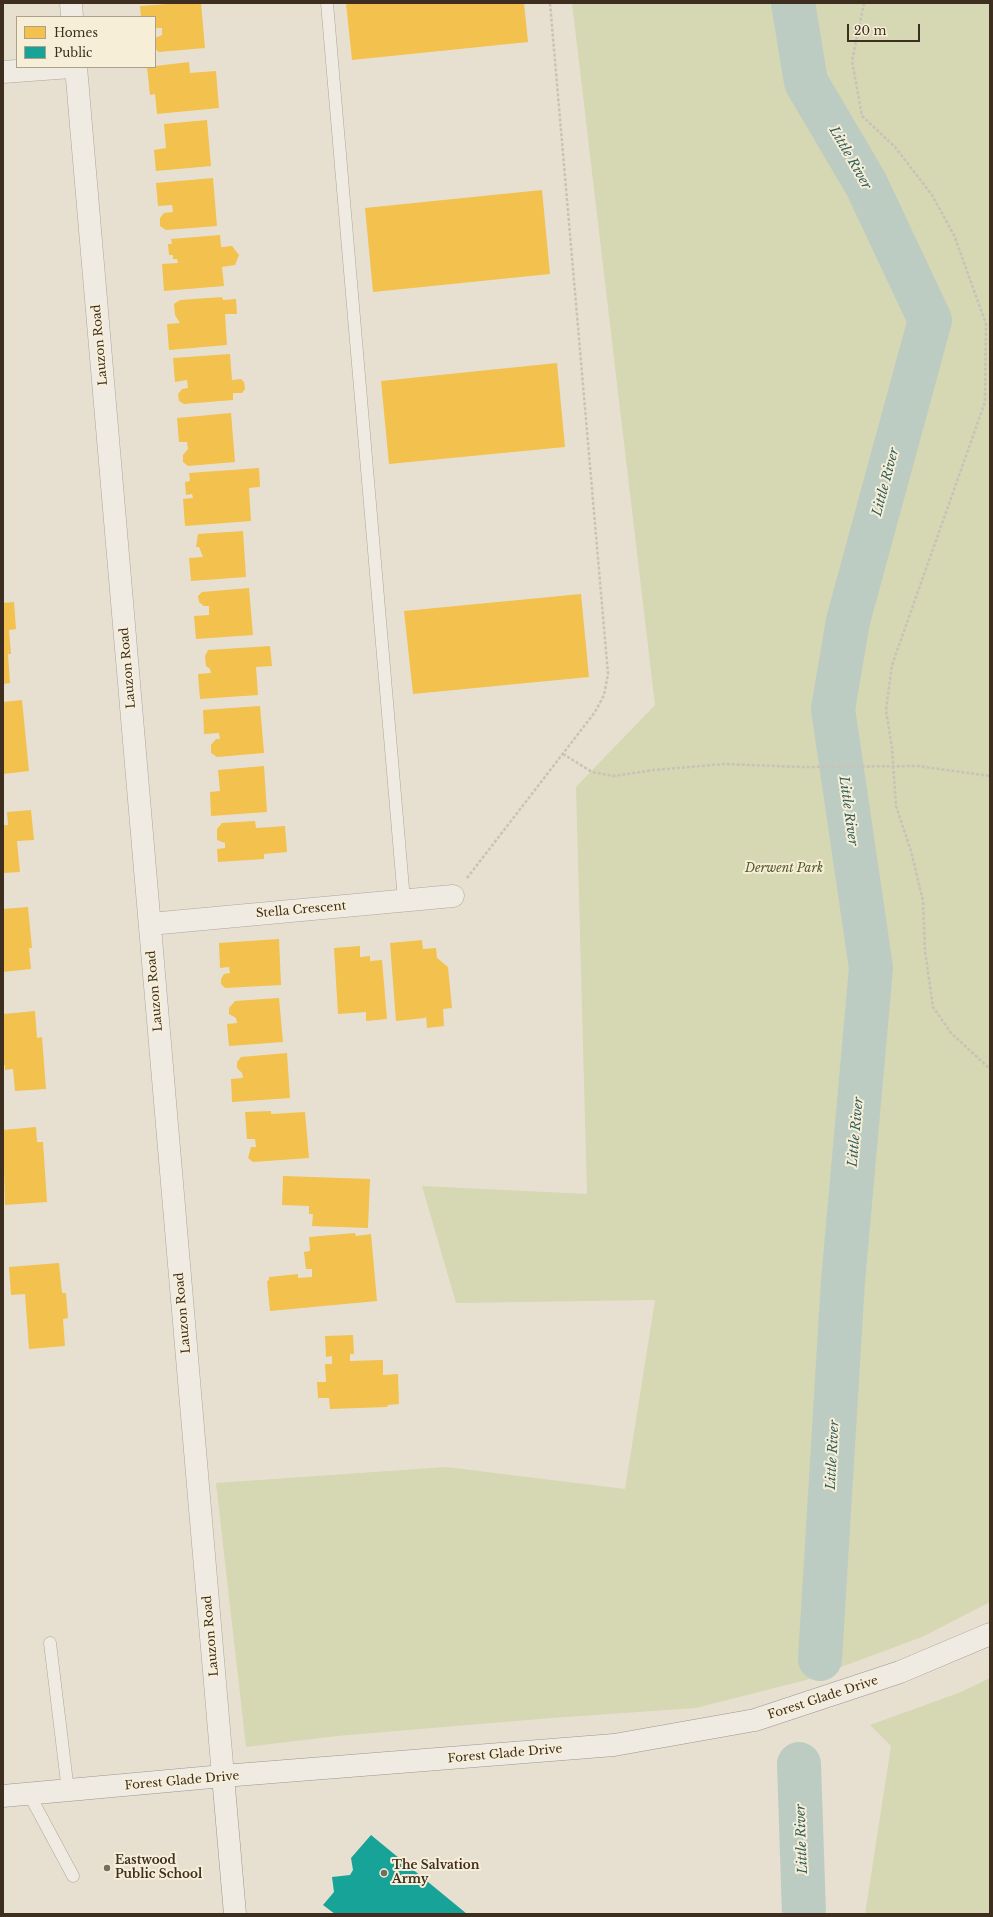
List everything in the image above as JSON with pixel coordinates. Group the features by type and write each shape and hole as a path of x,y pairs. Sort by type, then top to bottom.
{"street":[{"path":"71,3 72,16"},
{"path":"3,72 58,68"},
{"name":"Lauzon Road","path":"76,68 235,1914"},
{"name":"Stella Crescent","path":"150,924 453,896"},
{"name":"Forest Glade Drive","path":"3,1796 222,1776 614,1745 755,1720 900,1672 990,1634"}],"lane":[{"path":"327,3 404,900"},
{"path":"50,1643 68,1791"},
{"path":"29,1794 73,1876"}],"path":[{"path":"453,896 595,712 604,695 608,674 550,3"},
{"path":"864,3 852,61 862,116 895,147 932,195 954,235 986,324 985,402 892,665 886,710 896,806 911,851 923,901 925,951 932,1007 951,1033 990,1069"},
{"path":"563,754 592,772 614,776 654,770 725,764 800,767 918,766 990,776"}],"green space":[{"name":"Derwent Park","path":"572,3 990,3 990,1602 922,1637 806,1680 696,1708 552,1718 337,1736 246,1747 216,1483 446,1467 625,1489 655,1300 456,1303 422,1186 587,1194 576,787 655,705"},
{"path":"990,1678 990,1914 865,1914 891,1746 870,1725 961,1692"}],"building: Homes":[{"path":"201,3 205,48 159,52 156,50 156,38 162,35 162,28 156,28 156,16 141,16 140,6"},
{"path":"346,3 524,3 528,42 352,60"},
{"path":"189,62 190,73 216,71 219,108 157,114 155,94 150,95 147,68 156,68 156,66"},
{"path":"207,120 211,166 156,171 154,150 166,148 164,124"},
{"path":"213,178 217,226 166,230 160,226 160,218 164,213 173,212 172,205 158,206 156,183"},
{"path":"542,190 550,274 373,292 365,208"},
{"path":"220,235 221,247 232,246 239,255 235,265 222,267 224,286 164,291 162,264 178,263 177,259 173,259 173,255 169,255 168,244 172,244 171,239"},
{"path":"222,297 223,300 236,299 237,314 225,314 227,345 169,350 167,324 180,323 175,315 174,304 180,300"},
{"path":"230,354 232,380 241,379 244,382 245,389 242,393 233,393 233,400 184,404 179,401 178,394 182,389 188,388 187,380 175,382 173,358"},
{"path":"557,363 565,447 389,464 381,381"},
{"path":"231,413 235,462 188,466 183,462 183,455 188,449 187,442 179,442 177,418"},
{"path":"259,468 260,487 249,488 251,521 185,526 183,499 193,498 192,494 186,495 185,482 190,481 189,473"},
{"path":"243,531 246,577 191,581 189,558 203,557 199,547 196,547 198,534"},
{"path":"249,588 253,635 196,639 194,616 209,615 209,606 204,606 199,602 198,596 202,592"},
{"path":"581,594 589,677 413,694 404,611"},
{"path":"14,602 16,629 9,630 11,654 8,654 10,683 3,684 3,603"},
{"path":"270,646 272,666 256,667 258,695 200,699 198,674 211,673 210,669 206,666 205,656 208,650"},
{"path":"22,700 29,771 3,774 3,702"},
{"path":"260,706 264,753 217,757 211,753 211,745 216,739 220,739 219,733 204,734 203,710"},
{"path":"264,766 267,812 211,816 210,792 220,791 218,770"},
{"path":"31,810 34,840 17,841 20,872 3,873 3,825 8,825 7,812"},
{"path":"255,821 256,828 285,826 287,852 264,854 264,859 218,862 217,849 225,848 225,843 217,840 217,829 222,823"},
{"path":"28,907 32,948 29,948 31,969 3,972 3,909"},
{"path":"279,939 281,985 225,988 221,984 221,979 224,974 230,973 229,967 220,968 219,943"},
{"path":"422,940 423,949 436,948 437,958 448,967 452,1008 443,1009 444,1026 427,1028 426,1016 425,1018 396,1021 390,943"},
{"path":"360,946 360,957 370,956 370,961 382,960 387,1019 366,1021 366,1012 338,1014 334,948"},
{"path":"279,998 283,1042 229,1046 227,1024 237,1023 236,1018 229,1014 229,1008 235,1001"},
{"path":"35,1011 37,1038 42,1037 46,1089 15,1091 13,1069 5,1070 5,1065 3,1066 3,1014"},
{"path":"287,1053 290,1098 232,1102 231,1079 243,1078 242,1073 237,1068 237,1062 241,1057"},
{"path":"271,1111 271,1114 305,1112 309,1158 253,1162 248,1158 251,1147 256,1147 255,1139 247,1139 245,1112"},
{"path":"36,1127 37,1142 43,1142 47,1202 5,1205 3,1130"},
{"path":"283,1176 370,1179 368,1228 312,1226 313,1214 309,1214 309,1206 282,1205"},
{"path":"355,1233 356,1236 371,1234 377,1301 270,1311 267,1281 269,1280 269,1277 298,1274 298,1278 312,1277 312,1269 306,1269 304,1252 310,1251 309,1237"},
{"path":"59,1263 62,1293 66,1293 68,1318 63,1319 65,1346 29,1349 25,1294 11,1295 9,1267"},
{"path":"353,1335 354,1354 350,1354 350,1361 383,1360 383,1375 398,1374 399,1404 388,1405 387,1407 330,1409 329,1398 318,1398 317,1382 326,1382 325,1364 332,1364 332,1356 326,1357 325,1336"}],"building: Public":[{"name":"The Salvation Army","path":"371,1835 467,1914 335,1914 323,1905 334,1892 332,1877 350,1875 353,1870 351,1858"}],"waterway":[{"name":"Little River","path":"793,3 806,82 866,184 930,320 848,621 833,709 871,968 843,1281 820,1659"},
{"name":"Little River","path":"799,1764 804,1914"}],"place":[{"name":"Eastwood Public School","path":"107,1868"},
{"name":"The Salvation Army","path":"384,1873"}]}
